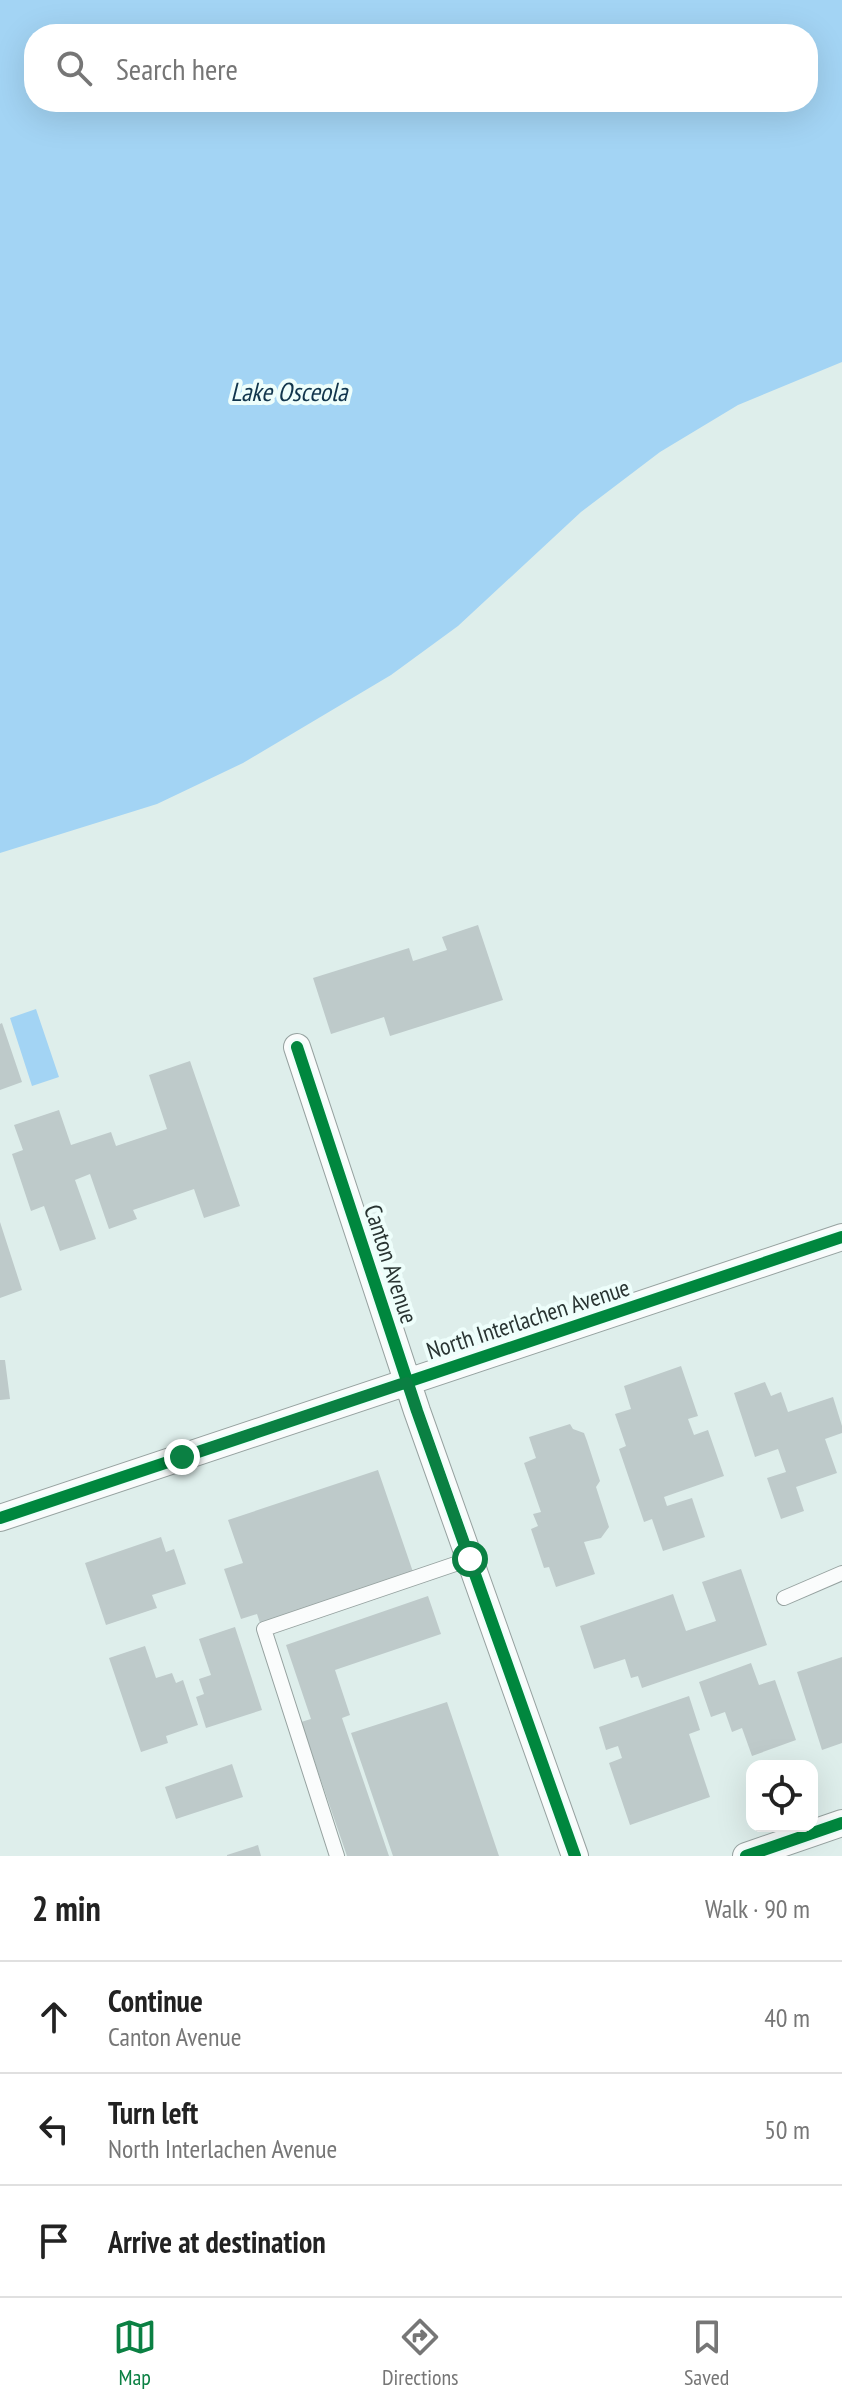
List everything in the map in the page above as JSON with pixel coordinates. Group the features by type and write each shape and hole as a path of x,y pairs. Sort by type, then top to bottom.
{"street":[{"name":"Canton Avenue","path":"297,1047 407,1382 575,1856"},
{"name":"North Interlachen Avenue","path":"0,1518 842,1237"},
{"path":"746,1856 842,1823"}],"lane":[{"path":"337,1856 264,1629 470,1559"},
{"path":"784,1598 842,1573"}],"water":[{"name":"Lake Osceola","path":"0,0 842,0 842,362 738,405 660,452 581,512 458,626 391,675 243,763 157,804 0,853"},
{"path":"36,1009 59,1077 32,1086 10,1018"}],"building":[{"path":"478,925 503,1000 390,1036 384,1017 331,1034 313,978 409,948 413,961 447,950 442,937"},
{"path":"0,1024 22,1082 0,1090"},
{"path":"190,1061 240,1206 204,1218 194,1189 133,1210 137,1219 109,1229 90,1174 75,1180 96,1239 60,1251 44,1206 31,1211 12,1154 23,1150 14,1125 59,1110 71,1145 111,1132 116,1146 167,1129 149,1075"},
{"path":"0,1222 22,1290 0,1298"},
{"path":"0,1360 5,1360 10,1399 0,1400"},
{"path":"681,1366 698,1416 688,1419 694,1435 708,1430 724,1476 664,1497 667,1506 692,1498 705,1537 663,1551 652,1519 644,1522 619,1449 626,1446 615,1414 631,1409 624,1386"},
{"path":"765,1382 771,1396 781,1392 788,1412 833,1397 842,1426 842,1433 825,1439 837,1473 796,1487 804,1511 781,1519 767,1478 786,1472 778,1449 755,1457 734,1393"},
{"path":"570,1424 573,1429 584,1433 600,1481 596,1487 609,1527 601,1538 584,1542 595,1574 556,1587 549,1567 544,1568 531,1529 538,1526 533,1514 541,1512 524,1463 536,1458 529,1437"},
{"path":"378,1470 413,1572 260,1623 257,1614 241,1619 224,1569 243,1563 228,1520"},
{"path":"161,1537 166,1552 174,1549 186,1584 152,1595 157,1608 106,1625 85,1563"},
{"path":"741,1569 767,1645 642,1688 638,1676 631,1678 625,1659 594,1669 580,1626 673,1594 686,1631 716,1621 702,1582"},
{"path":"428,1596 441,1634 335,1670 350,1715 342,1718 389,1856 347,1856 301,1722 311,1719 286,1645"},
{"path":"235,1627 262,1710 206,1728 196,1697 204,1694 199,1679 211,1675 199,1639"},
{"path":"145,1646 156,1678 172,1673 176,1683 183,1680 198,1725 166,1736 168,1743 141,1752 109,1658"},
{"path":"842,1657 842,1743 822,1750 797,1672"},
{"path":"751,1663 759,1685 775,1680 796,1740 752,1756 742,1728 732,1732 725,1712 711,1717 699,1682"},
{"path":"689,1696 700,1730 689,1734 710,1797 630,1825 609,1763 622,1758 618,1746 606,1750 599,1727"},
{"path":"447,1702 499,1856 393,1856 351,1733"},
{"path":"232,1764 243,1797 176,1819 165,1787"},
{"path":"258,1845 261,1856 227,1856 227,1855"}],"cycle path":[{"path":"297,1047 417,1411 575,1856"},
{"path":"0,1518 842,1237"},
{"path":"746,1856 842,1823"}],"route":[{"path":"182,1457 407,1382 470,1559"}]}
